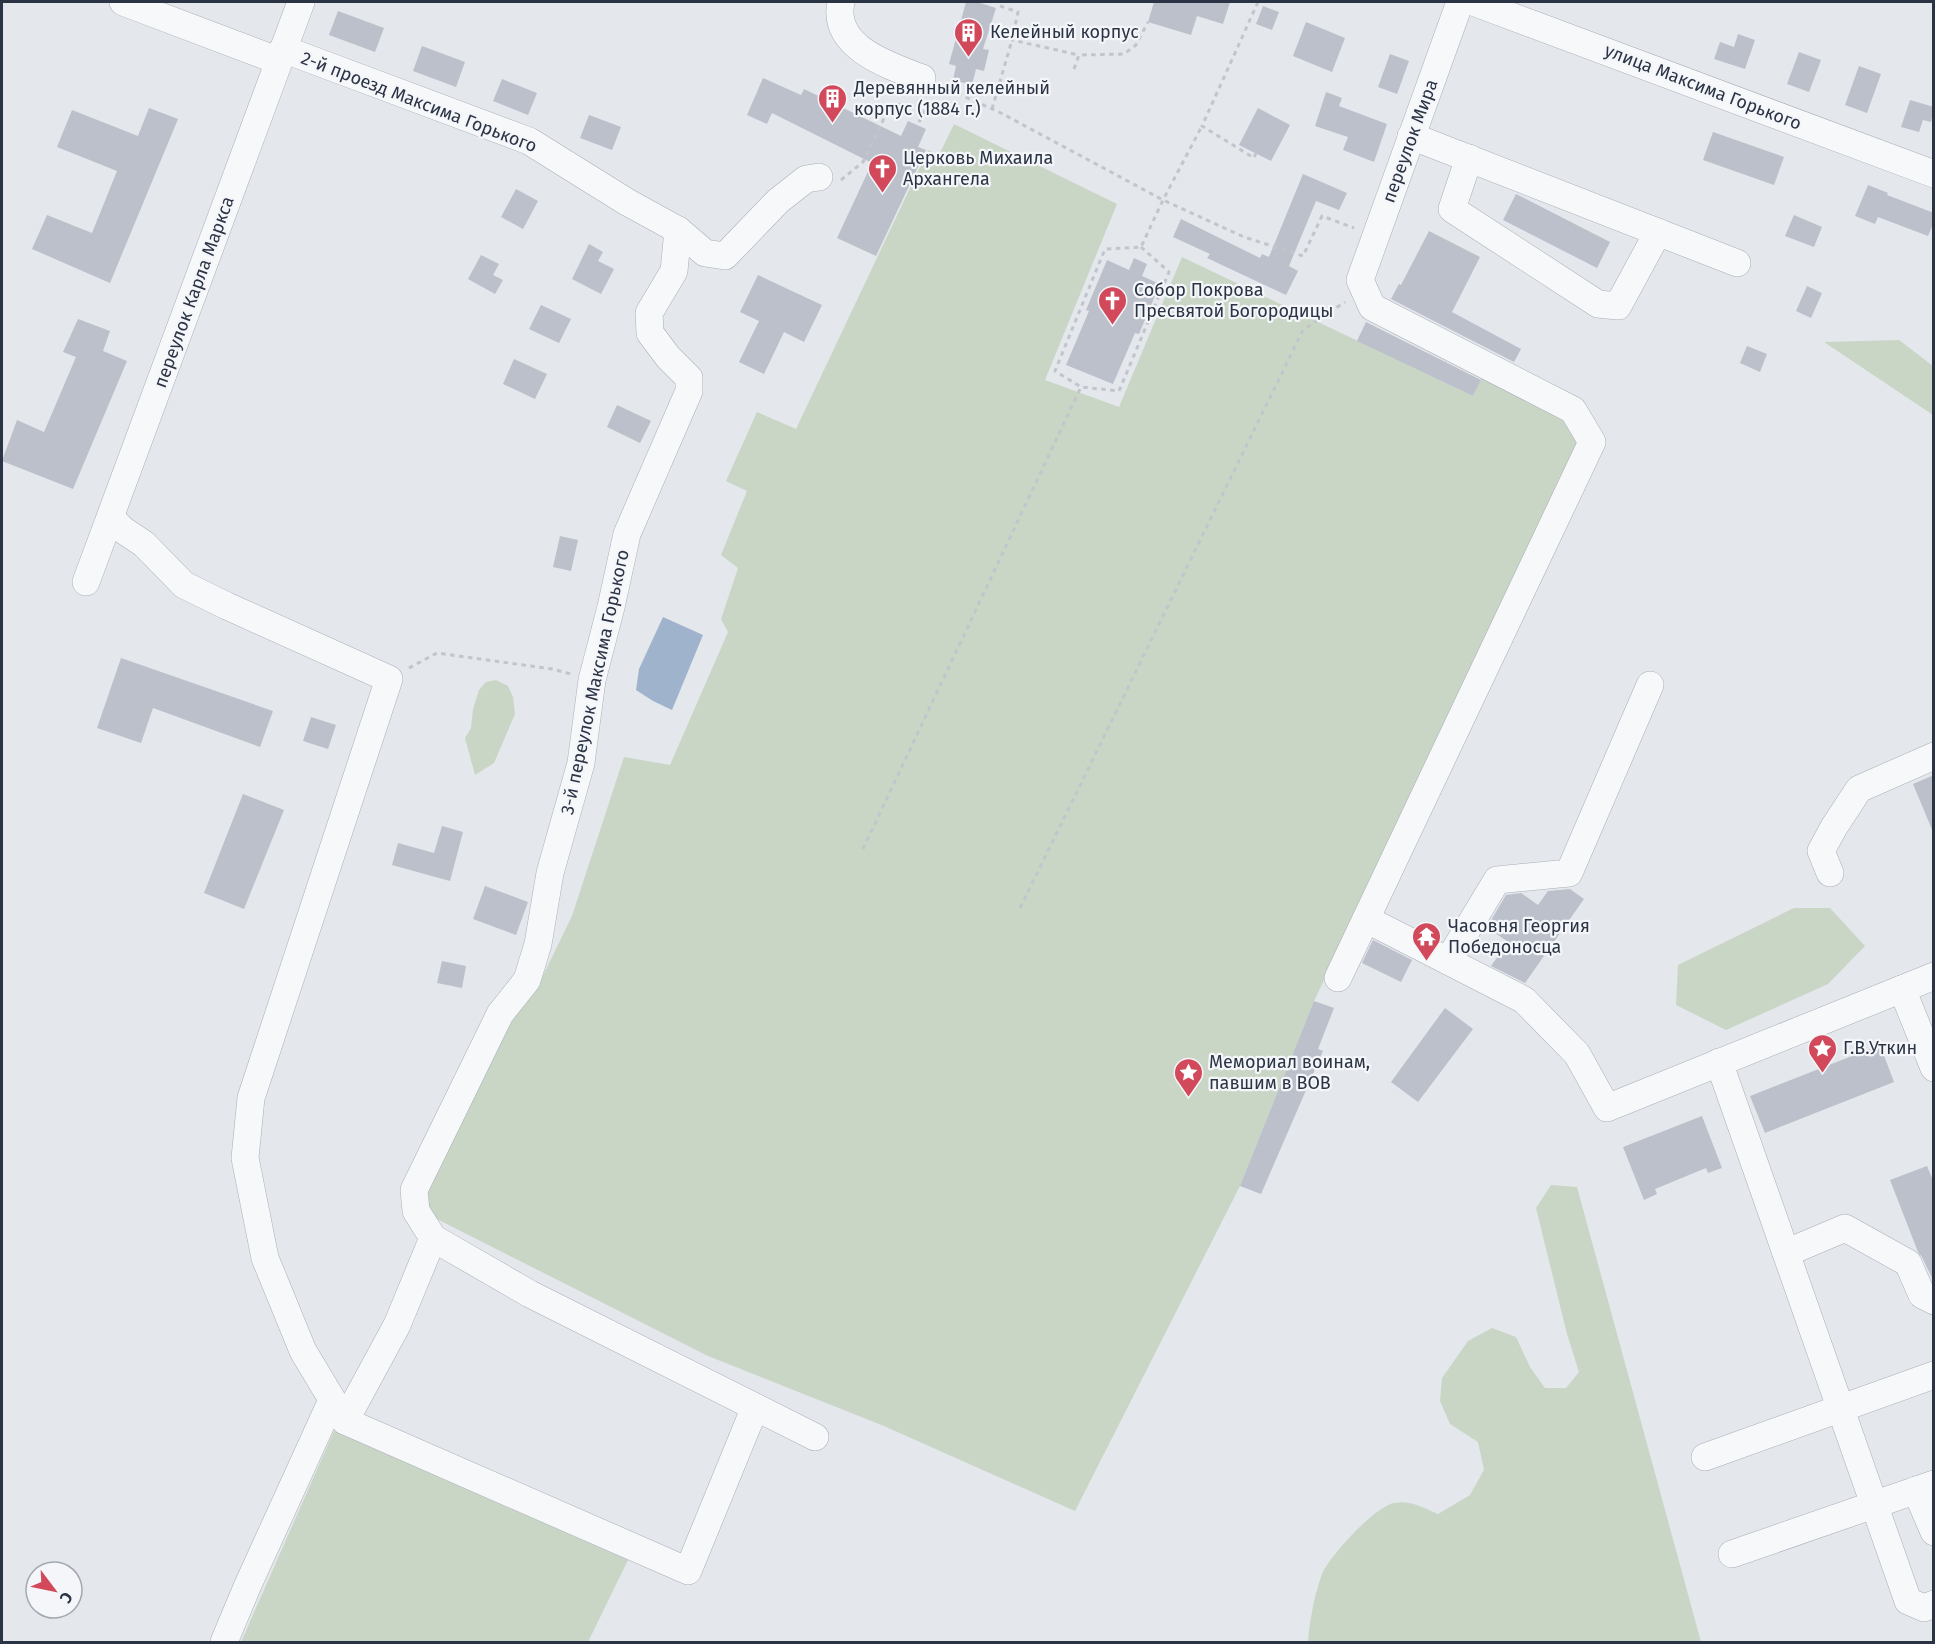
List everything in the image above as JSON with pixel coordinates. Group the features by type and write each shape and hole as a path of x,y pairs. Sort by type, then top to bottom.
{"street":[{"name":"2-й проезд Максима Горького","path":"123,2 529,141 627,202 678,230 705,254 726,256 778,201 806,179 819,177"},
{"name":"переулок Карла Маркса","path":"86,582 301,2"},
{"path":"841,2 839,11 844,32 857,46 888,66 930,81"},
{"name":"переулок Мира","path":"1362,285 1376,235 1460,2"},
{"name":"улица Максима Горького","path":"1473,2 1934,174"},
{"path":"1411,136 1737,263"},
{"path":"1468,158 1452,209 1598,304 1618,306 1658,232"},
{"name":"3-й переулок Максима Горького","path":"433,1238 416,1211 414,1190 501,1014 527,980 538,944 550,873 581,763 592,680 612,608 627,534 689,391 689,378 668,357 650,333 649,313 674,271 678,230"},
{"path":"1338,978 1592,442 1573,410 1372,307 1362,285"},
{"path":"111,518 123,530 144,544 184,585 389,679 251,1098 245,1158 265,1258 303,1351 339,1411 688,1571 755,1407"},
{"path":"1448,961 1497,880 1569,873 1650,685"},
{"path":"1830,873 1821,851 1859,789 1934,756"},
{"path":"1366,919 1524,1000 1577,1054 1607,1108 1934,976"},
{"path":"1902,989 1934,1068"},
{"path":"1719,1062 1908,1600 1924,1608 1934,1604"},
{"path":"1786,1252 1845,1228 1908,1263 1922,1294 1934,1301"},
{"path":"224,1642 247,1587 339,1411 397,1325 433,1238 530,1294 814,1437"},
{"path":"1705,1457 1934,1375"},
{"path":"1732,1554 1925,1487 1934,1532"}],"path":[{"path":"1141,247 1162,200 1202,126 1258,2"},
{"path":"992,109 1018,12 999,6"},
{"path":"1011,40 1079,55 1124,54 1136,45 1148,22"},
{"path":"1074,69 1079,55"},
{"path":"919,122 926,107 930,81 992,109 1162,200 1244,237 1303,256 1322,216 1376,235"},
{"path":"819,177 842,180 863,162 890,106 903,104 926,107"},
{"path":"1202,126 1254,158 1256,153"},
{"path":"1141,247 1170,272 1119,391 1081,387 1054,371 1105,249 1141,247"},
{"path":"1020,908 1303,330 1362,285"},
{"path":"863,849 1081,387"},
{"path":"389,679 437,653 552,669 592,680"}],"green space":[{"path":"954,124 1117,204 1045,380 1119,407 1182,257 1473,396 1484,373 1571,418 1584,438 1314,1001 1240,1186 1075,1511 884,1426 708,1356 437,1219 426,1209 424,1189 501,1027 534,994 572,916 624,757 670,765 728,632 721,619 738,568 721,555 747,491 726,481 757,412 796,429 928,150 939,155"},
{"path":"1899,340 1933,366 1933,415 1824,342"},
{"path":"496,680 508,686 513,697 515,714 494,763 475,775 465,738 471,728 473,709 479,690 486,682"},
{"path":"1794,908 1830,908 1865,946 1828,984 1726,1030 1676,1005 1678,965"},
{"path":"1551,1185 1577,1187 1701,1642 1308,1642 1313,1608 1322,1574 1334,1556 1365,1522 1386,1506 1400,1502 1422,1507 1438,1514 1470,1495 1484,1470 1478,1442 1450,1424 1440,1401 1442,1378 1468,1341 1492,1328 1516,1337 1530,1367 1545,1388 1566,1388 1579,1372 1567,1334 1536,1208"},
{"path":"334,1431 628,1560 588,1642 241,1642"}],"water":[{"path":"663,617 703,635 672,710 636,690 639,669"}],"building":[{"path":"966,2 977,2 996,8 983,49 989,50 984,71 976,69 972,85 953,80 956,66 949,64"},
{"path":"1154,2 1230,2 1223,24 1197,16 1191,35 1148,22"},
{"path":"1263,6 1279,12 1272,30 1256,24"},
{"path":"338,11 384,28 375,52 329,35"},
{"path":"1306,22 1345,38 1332,72 1293,56"},
{"path":"1738,34 1755,40 1745,69 1714,59 1720,42 1734,47"},
{"path":"422,46 465,62 456,87 413,71"},
{"path":"1799,52 1821,60 1809,92 1787,84"},
{"path":"1390,54 1409,61 1397,94 1378,87"},
{"path":"1859,66 1881,74 1867,113 1845,105"},
{"path":"763,78 801,95 804,89 901,136 908,121 926,129 918,147 926,150 876,256 837,238 872,163 772,113 767,124 747,115"},
{"path":"502,79 537,93 528,115 493,101"},
{"path":"1326,92 1342,98 1339,106 1387,124 1374,162 1343,150 1348,137 1315,126"},
{"path":"1910,100 1934,107 1931,122 1923,120 1919,132 1901,127"},
{"path":"149,108 178,119 110,283 32,249 47,215 92,233 117,171 57,147 72,110 138,136"},
{"path":"1258,108 1290,125 1271,161 1239,145"},
{"path":"589,115 621,127 612,150 580,138"},
{"path":"1713,132 1784,157 1774,185 1703,160"},
{"path":"1303,174 1347,193 1339,210 1316,201 1289,266 1298,271 1286,295 1207,258 1210,254 1173,237 1181,219 1260,258 1262,254 1269,257"},
{"path":"1868,185 1934,213 1934,222 1928,236 1878,217 1875,224 1855,216"},
{"path":"516,189 538,201 523,229 501,217"},
{"path":"1516,194 1610,242 1597,268 1503,220"},
{"path":"1794,215 1822,227 1814,247 1785,236"},
{"path":"1429,231 1480,257 1452,312 1521,349 1514,362 1391,299 1399,284 1401,285"},
{"path":"589,244 603,252 598,261 614,269 601,294 572,279"},
{"path":"481,255 499,264 493,275 503,280 495,294 468,279"},
{"name":"Собор Покрова Пресвятой Богородицы","path":"1134,258 1147,264 1142,276 1160,284 1139,334 1135,333 1113,384 1066,365 1107,260 1129,270"},
{"path":"758,275 822,305 804,342 784,332 764,374 739,362 759,321 740,312"},
{"path":"1807,286 1822,293 1811,318 1796,311"},
{"path":"541,305 571,319 559,343 529,329"},
{"path":"78,319 110,331 103,351 127,361 73,489 2,461 17,420 44,432 76,357 63,352"},
{"path":"1366,322 1481,380 1473,396 1357,341"},
{"path":"1747,346 1767,354 1760,372 1740,363"},
{"path":"514,359 547,374 535,399 503,384"},
{"path":"617,405 651,421 640,443 607,427"},
{"path":"560,536 578,540 571,571 553,567"},
{"path":"121,658 273,711 260,747 153,708 141,743 97,728"},
{"path":"311,717 336,725 328,749 303,741"},
{"path":"1934,775 1934,832 1933,832 1913,784"},
{"path":"243,794 284,810 244,909 204,893"},
{"path":"442,826 463,832 450,881 392,865 398,843 434,853"},
{"path":"485,886 528,902 516,935 473,919"},
{"path":"1570,889 1584,899 1525,983 1491,966 1508,942 1487,927 1506,895 1521,893 1538,905 1548,891"},
{"path":"1373,940 1412,960 1401,982 1362,963"},
{"path":"442,961 466,966 462,988 437,983"},
{"path":"1314,1001 1334,1008 1318,1049 1323,1051 1261,1194 1240,1186"},
{"path":"1445,1008 1473,1029 1418,1102 1391,1082"},
{"path":"1880,1045 1894,1082 1765,1133 1750,1096"},
{"path":"1702,1116 1722,1168 1708,1173 1706,1168 1655,1189 1657,1194 1644,1200 1623,1147"},
{"path":"1927,1166 1934,1183 1934,1282 1918,1252 1890,1180"}],"place":[{"name":"Келейный корпус","path":"969,58"},
{"name":"Деревянный келейный корпус (1884 г.)","path":"833,124"},
{"name":"Церковь Михаила Архангела","path":"882,194"},
{"name":"Собор Покрова Пресвятой Богородицы","path":"1113,326"},
{"name":"Часовня Георгия Победоносца","path":"1427,962"},
{"name":"Г.В.Уткин","path":"1822,1074"},
{"name":"Мемориал воинам, павшим в ВОВ","path":"1188,1098"}]}
